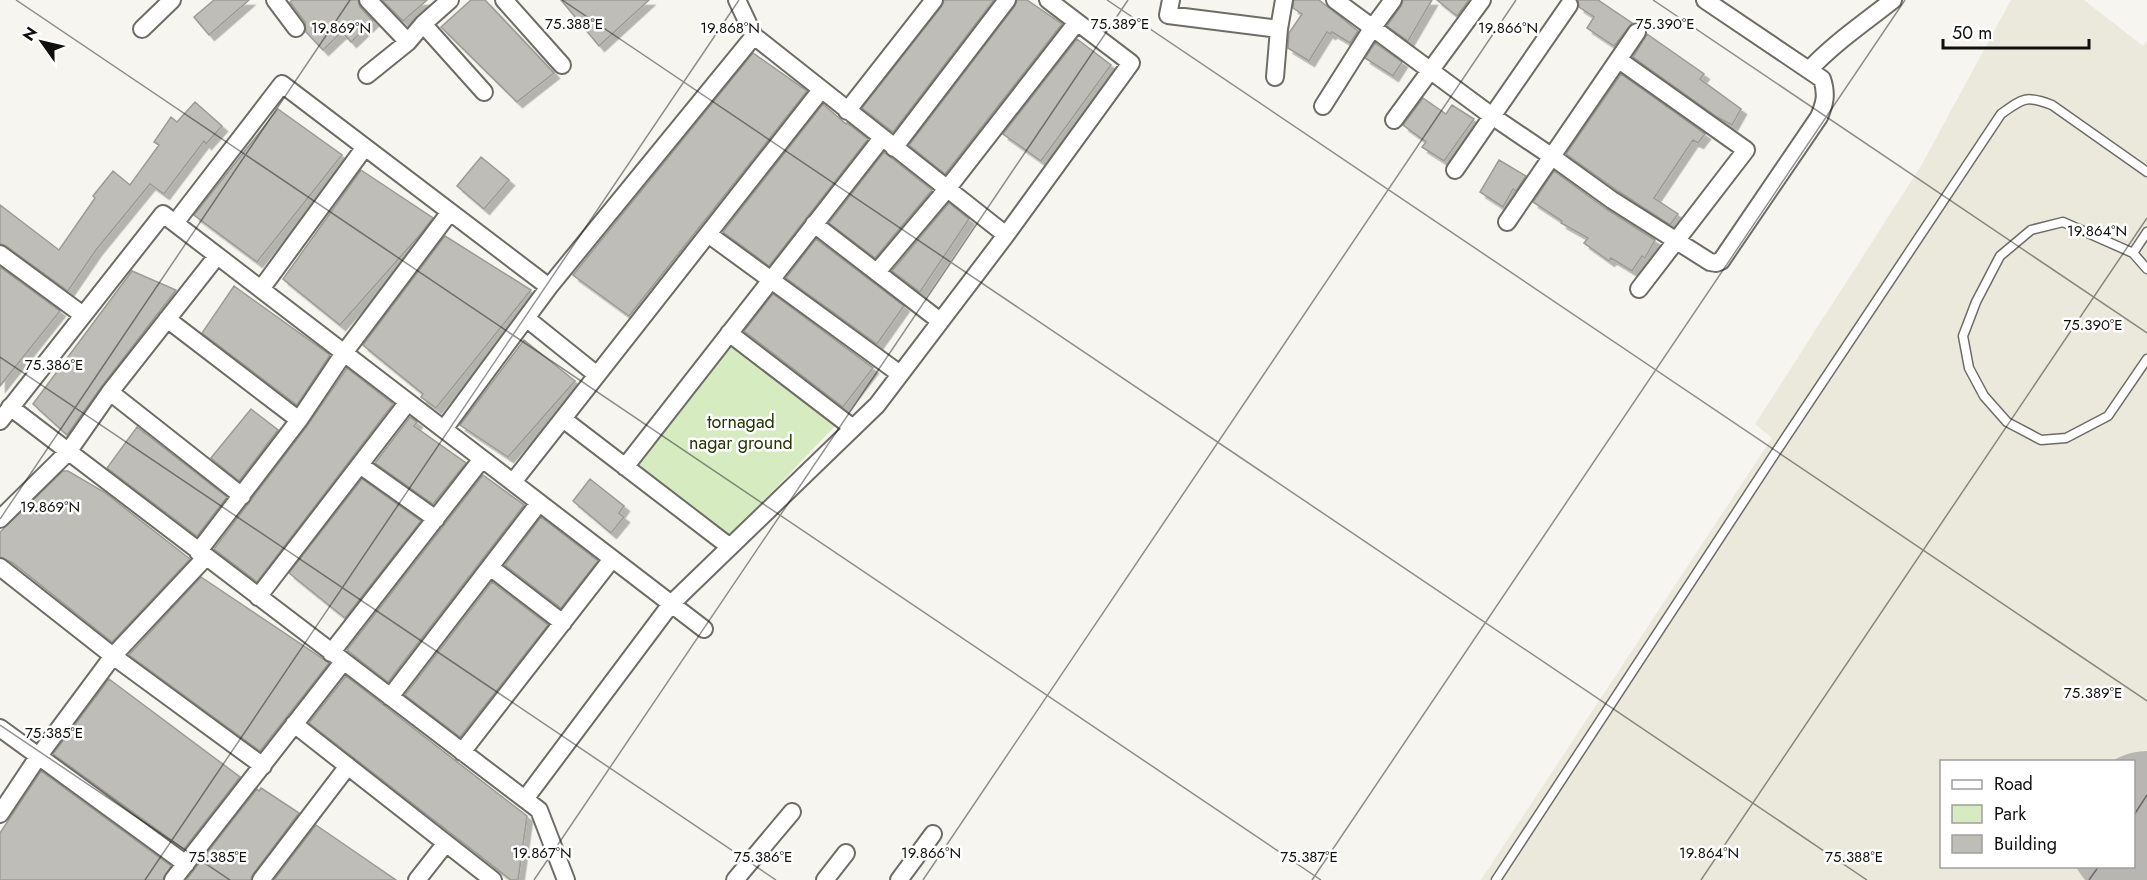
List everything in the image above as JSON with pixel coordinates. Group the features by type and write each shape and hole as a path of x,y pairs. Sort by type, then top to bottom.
{"street":[{"path":"142,29 172,0"},
{"path":"275,0 296,28"},
{"path":"368,0 408,42"},
{"path":"367,75 408,42 423,24 450,0"},
{"path":"504,0 562,65"},
{"path":"737,0 754,36 1006,235"},
{"path":"848,111 934,0"},
{"path":"625,467 814,224 888,143 1007,0"},
{"path":"525,799 671,604 877,405 1006,235 1131,63 1048,0"},
{"path":"1171,0 1168,15 1279,29"},
{"path":"1275,77 1284,0"},
{"path":"1335,0 1492,116 1675,242 1716,264 1721,261 1819,117 1826,90 1822,79 1705,0"},
{"path":"1323,106 1372,27 1393,0"},
{"path":"1394,120 1482,0"},
{"path":"1809,70 1849,32 1893,0"},
{"path":"1455,170 1569,5"},
{"path":"877,272 946,189 1077,22"},
{"path":"423,24 484,92"},
{"path":"1507,222 1636,32"},
{"path":"444,429 549,287 754,36"},
{"path":"1619,60 1746,150 1639,290"},
{"path":"175,223 282,84 549,287"},
{"path":"513,482 821,90"},
{"path":"261,290 365,147"},
{"path":"0,814 38,757 113,656 202,555 242,496 299,420 344,352 450,213"},
{"path":"566,880 538,810 525,799 68,452 5,414 163,214 704,629"},
{"path":"814,224 940,321"},
{"path":"708,234 900,374"},
{"path":"0,254 83,315"},
{"path":"0,519 68,452 110,392 217,256"},
{"path":"526,318 597,375"},
{"path":"167,319 299,420"},
{"path":"729,333 853,428"},
{"path":"110,392 242,496"},
{"path":"258,597 408,402"},
{"path":"563,419 730,547"},
{"path":"173,880 294,724 337,657 482,459"},
{"path":"360,465 436,519"},
{"path":"390,698 539,502"},
{"path":"462,752 612,559"},
{"path":"0,567 113,656 263,766"},
{"path":"490,567 563,623"},
{"path":"294,724 493,880"},
{"path":"0,728 186,864"},
{"path":"261,880 348,766"},
{"path":"735,880 792,812"},
{"path":"899,880 933,834"},
{"path":"417,880 446,843"},
{"path":"825,880 846,853"}],"lane":[{"path":"1496,880 1774,455 2001,114 2021,99 2035,98 2052,105 2147,172"},
{"path":"2147,269 2133,253 2063,222 2031,230 2000,256 1976,302 1963,336 1969,368 1984,396 2007,422 2041,440 2066,438 2108,416 2147,359"},
{"path":"2133,253 2147,232"}],"shaded area":[{"path":"2011,0 2084,0 2143,46 2147,41 2147,880 1481,880 1772,438 1755,424 1921,166"}],"green space":[{"name":"tornagad nagar ground","path":"730,343 836,425 730,536 636,466"}],"building":[{"path":"214,0 249,0 209,35 194,17"},
{"path":"292,0 358,0 360,7 373,21 351,42 342,32 323,50 306,32 305,22 290,2"},
{"path":"382,0 427,0 403,21"},
{"path":"471,0 485,0 554,73 517,102 441,27"},
{"path":"561,0 649,0 599,46"},
{"path":"944,0 994,0 893,132 862,108 942,6"},
{"path":"1017,0 1027,0 1062,24 945,174 909,145 1015,6"},
{"path":"1294,0 1319,0 1358,31 1350,43 1332,32 1330,34 1327,32 1309,61 1288,48 1289,33 1302,14 1293,8"},
{"path":"1403,0 1432,0 1408,41 1387,26"},
{"path":"1437,0 1469,0 1457,16"},
{"path":"1578,0 1598,0 1632,23 1614,46 1587,28 1594,17 1579,7"},
{"path":"1647,34 1704,74 1700,79 1741,109 1732,125 1717,117 1633,57"},
{"path":"1077,39 1111,65 1041,161 1003,134"},
{"path":"1375,43 1402,62 1393,76 1365,58"},
{"path":"753,53 807,91 629,316 573,275"},
{"path":"1621,74 1705,134 1698,143 1693,140 1654,198 1678,214 1670,225 1566,154"},
{"path":"1423,98 1446,114 1452,105 1474,119 1444,161 1422,147 1426,142 1403,125"},
{"path":"195,102 222,126 206,144 204,141 164,194 150,184 96,250 68,291 0,244 0,205 59,250 95,198 93,196 113,171 130,185 159,145 154,142 171,117 177,122"},
{"path":"823,104 868,139 769,266 723,232"},
{"path":"278,109 342,155 257,262 194,215"},
{"path":"884,152 932,190 875,258 829,223"},
{"path":"481,157 509,180 484,209 457,186"},
{"path":"1499,160 1526,176 1516,191 1513,189 1503,207 1480,192"},
{"path":"361,170 433,218 340,325 283,279"},
{"path":"1554,171 1606,209 1655,240 1645,258 1642,256 1632,271 1611,258 1609,261 1584,243 1588,238 1561,223 1562,221 1533,202"},
{"path":"949,203 969,219 920,292 892,271"},
{"path":"445,236 531,290 436,408 421,397 423,394 363,345"},
{"path":"816,239 904,306 877,344 786,278"},
{"path":"0,267 60,311 0,386"},
{"path":"132,271 176,290 67,435 33,404"},
{"path":"234,286 330,355 297,405 202,333"},
{"path":"773,294 873,368 843,407 744,331"},
{"path":"524,340 575,381 508,457 460,425"},
{"path":"347,368 393,404 257,582 214,549 307,426"},
{"path":"251,409 278,430 239,481 211,458"},
{"path":"410,417 417,422 414,426 466,463 433,504 375,463"},
{"path":"137,427 227,497 197,536 107,468"},
{"path":"63,471 68,471 104,492 190,559 112,642 13,563 0,557 0,532"},
{"path":"483,475 524,505 388,682 347,650"},
{"path":"362,479 421,521 345,618 289,573"},
{"path":"590,479 624,506 619,513 624,517 611,533 573,501"},
{"path":"541,517 598,561 561,608 505,565"},
{"path":"201,577 329,663 260,751 129,655"},
{"path":"492,582 548,625 460,737 405,695"},
{"path":"346,676 527,816 518,880 511,880 309,723"},
{"path":"109,679 240,777 184,849 53,754"},
{"path":"41,771 171,866 163,880 0,880 0,833"},
{"path":"261,788 299,813 253,874 251,880 186,880 257,789 259,791"},
{"path":"316,825 396,880 274,880"}],"runway":[{"path":"2135,835 2147,816"}]}
